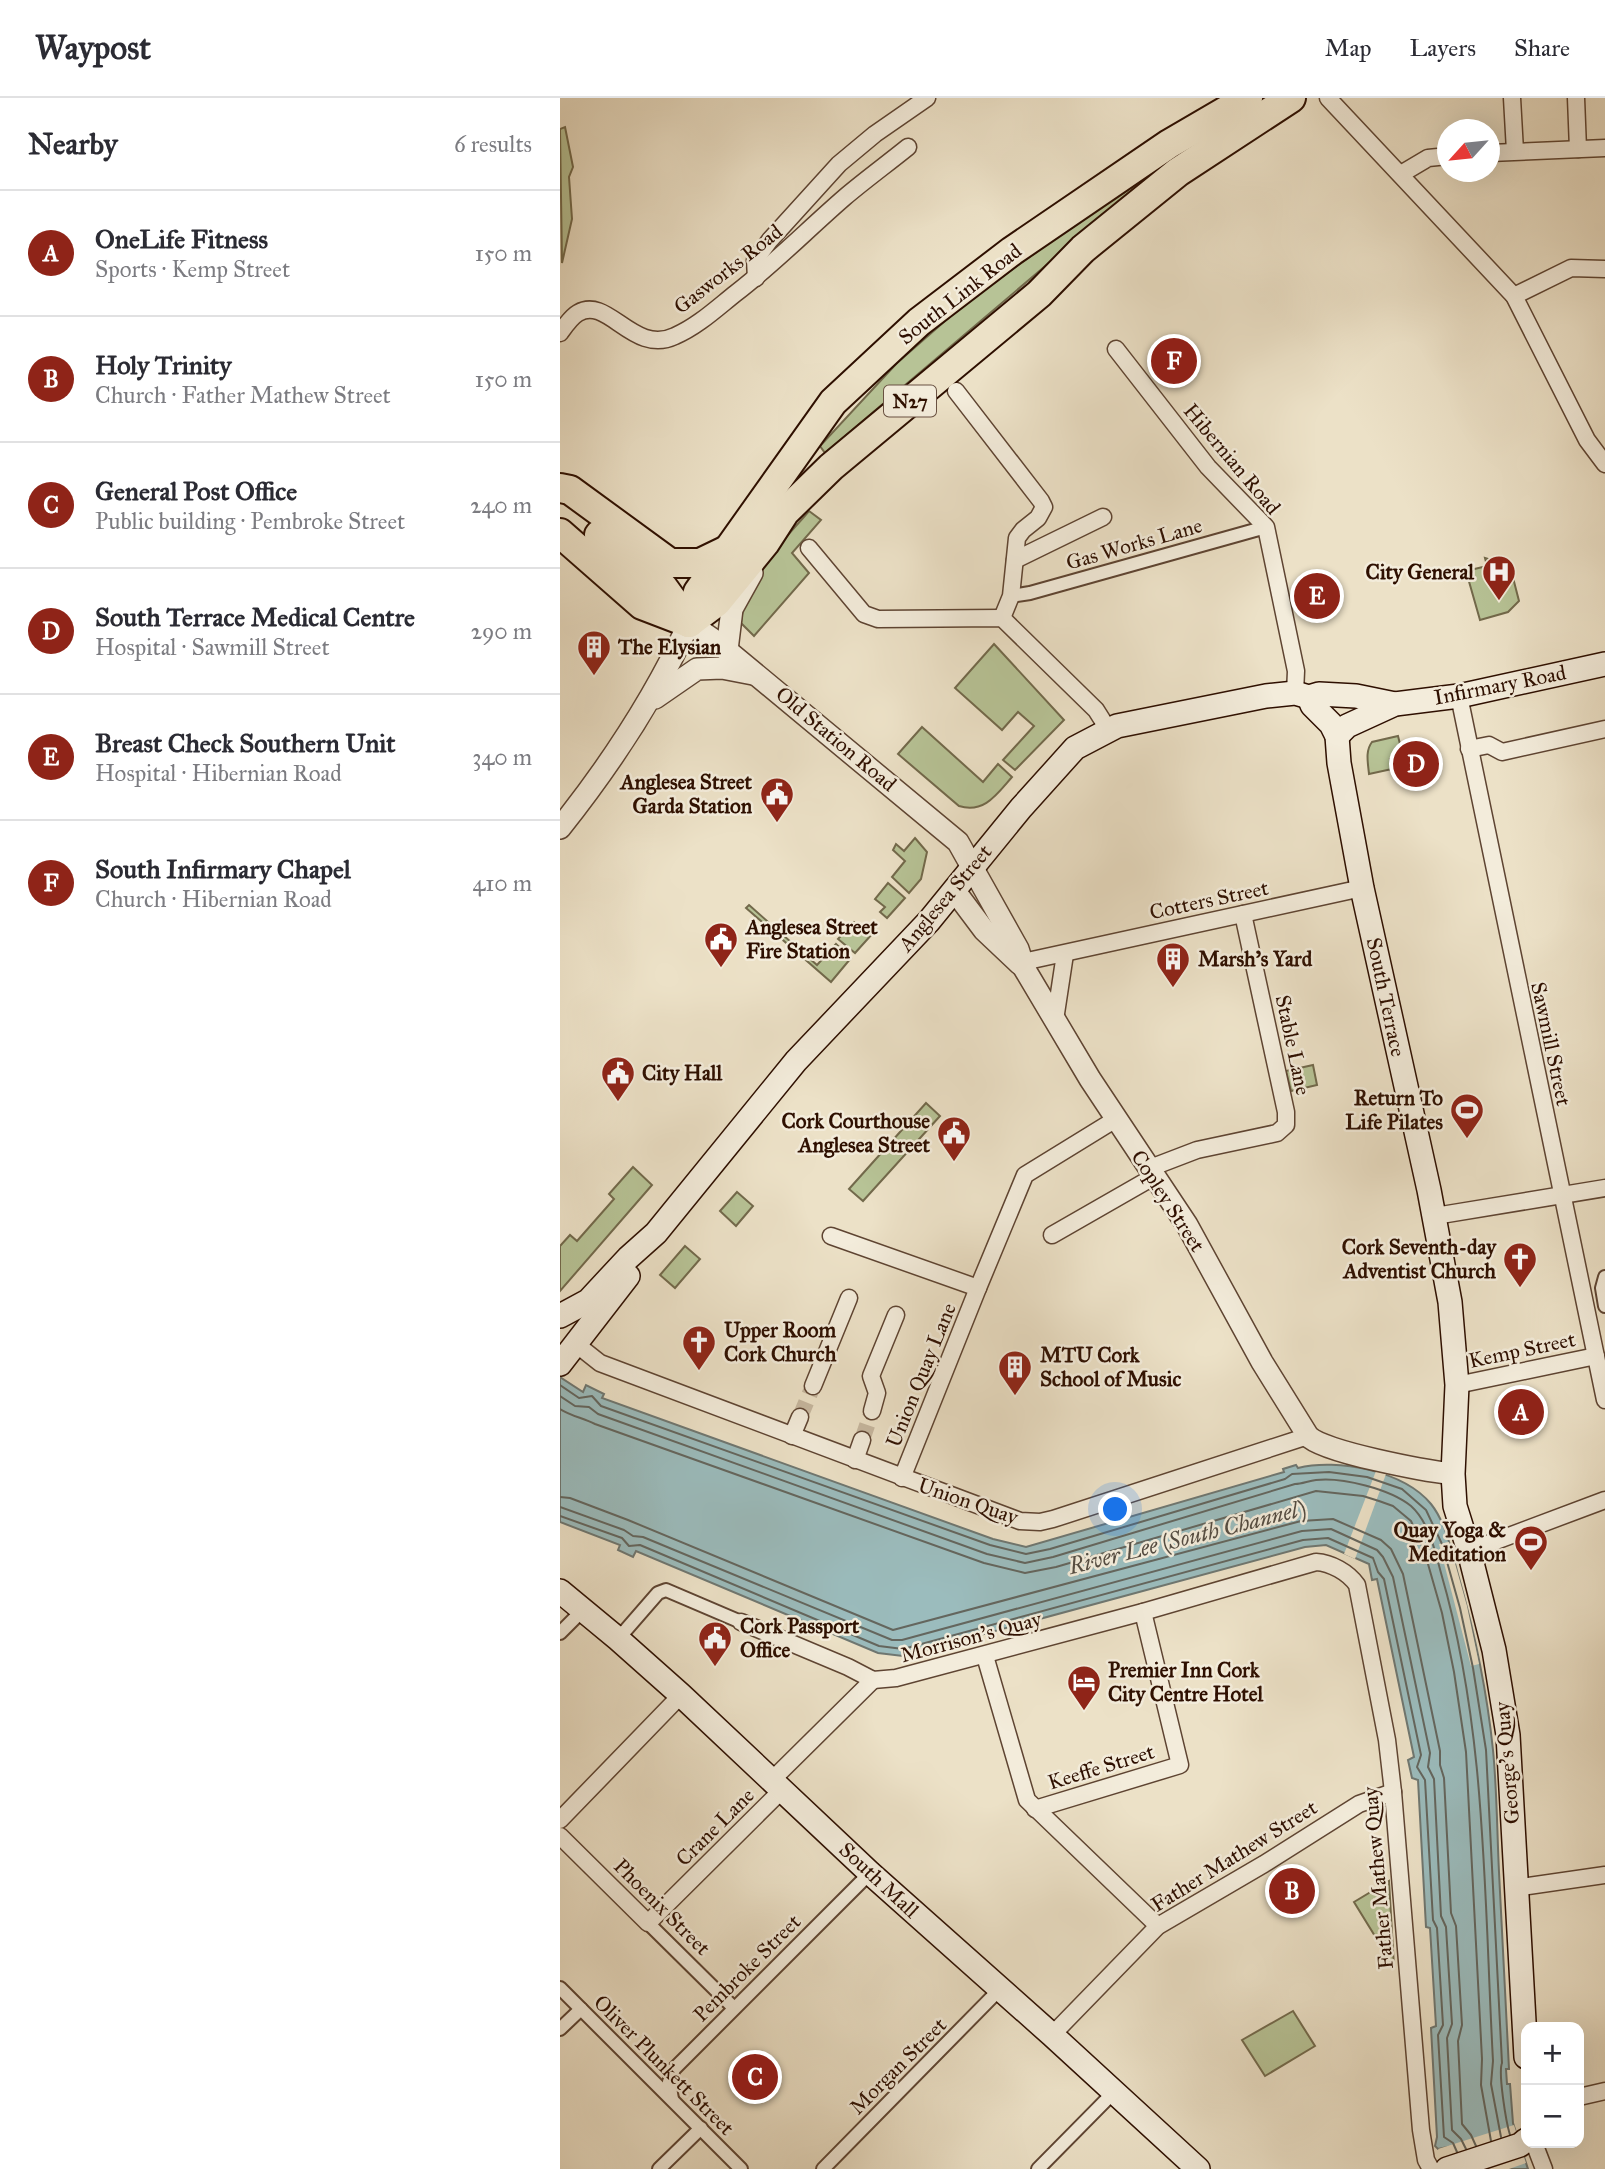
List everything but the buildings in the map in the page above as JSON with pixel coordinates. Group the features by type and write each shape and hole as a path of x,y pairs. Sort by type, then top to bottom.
{"highway":[{"name":"South Link Road","path":"727,550 833,402 919,322 1012,251 1169,144 1248,98"},
{"name":"N27","path":"689,623 716,603 765,543 785,512 831,467 1040,294 1083,249 1178,172 1291,98"},
{"path":"560,488 570,490 670,563 700,563 727,550"},
{"path":"560,501 663,587 689,623"},
{"path":"560,533 642,605 689,623"},
{"name":"N27","path":"689,623 698,592 727,550"}],"main road":[{"name":"Infirmary Road","path":"1337,736 1347,726 1395,704 1459,696 1605,664"},
{"name":"Infirmary Road","path":"1302,695 1356,696 1395,704"},
{"name":"Anglesea Street","path":"560,1364 608,1305 656,1233 796,1061 929,921 1075,748 1108,729 1266,696 1302,695"},
{"path":"1302,695 1331,723 1337,736"},
{"name":"South Terrace","path":"1337,736 1339,763 1362,887 1435,1216 1467,1382 1453,1474"},
{"name":"Anglesea Street","path":"560,1316 588,1301 628,1258 656,1233"},
{"name":"George's Quay","path":"1453,1474 1455,1506 1494,1650 1508,1735 1524,2022"},
{"name":"South Mall","path":"560,1591 681,1695 870,1873 1198,2169"},
{"path":"1447,2169 1521,2145"}],"street":[{"path":"756,278 755,260 839,164 875,134 928,98"},
{"path":"1328,98 1514,296 1587,440 1605,464"},
{"path":"1512,98 1515,151"},
{"path":"1576,98 1578,149"},
{"name":"Gasworks Road","path":"560,332 575,315 588,309 605,313 638,336 664,340 694,325 756,278 844,198 908,147"},
{"path":"1500,152 1605,148"},
{"path":"1401,174 1428,158 1437,157"},
{"path":"1514,296 1572,268 1605,269"},
{"name":"Hibernian Road","path":"1116,349 1208,467 1266,527 1302,695"},
{"path":"956,391 1044,507 1042,513 1017,538 1011,596 1002,618"},
{"path":"1015,560 1103,517"},
{"name":"Gas Works Lane","path":"1011,596 1266,527"},
{"path":"727,650 732,609 765,543"},
{"path":"809,548 864,614 871,617 1002,618 1096,710 1108,729"},
{"path":"560,828 596,782 650,701 689,623"},
{"name":"Old Station Road","path":"689,623 758,675 958,842 1018,949 1024,968"},
{"path":"650,701 697,669 722,668 758,675"},
{"name":"Sawmill Street","path":"1459,696 1605,1400"},
{"path":"1469,750 1489,745 1502,752 1605,729"},
{"name":"Cotters Street","path":"1024,968 1032,960 1362,887"},
{"path":"954,890 984,930 1024,968"},
{"name":"Stable Lane","path":"1152,1172 1197,1150 1277,1133 1286,1125 1286,1112 1243,914"},
{"path":"1055,1020 1065,954"},
{"name":"Copley Street","path":"1024,968 1116,1119 1191,1233 1262,1362 1308,1436"},
{"name":"Union Quay Lane","path":"902,1478 1025,1175 1116,1119"},
{"path":"1052,1235 1152,1172"},
{"path":"1435,1216 1605,1188"},
{"name":"Union Quay Lane","path":"831,1236 978,1288"},
{"path":"1605,1277 1602,1288 1605,1306"},
{"path":"813,1386 849,1298"},
{"path":"872,1411 877,1393 871,1376 896,1315"},
{"name":"Union Quay","path":"576,1344 600,1363 1020,1521 1040,1522 1308,1436"},
{"name":"Kemp Street","path":"1467,1382 1596,1356"},
{"path":"792,1436 800,1418"},
{"path":"1308,1436 1317,1444 1453,1474"},
{"path":"855,1460 862,1440"},
{"path":"1469,1551 1605,1500"},
{"name":"Morrison's Quay","path":"873,1681 985,1656 1316,1562 1332,1565 1352,1578 1357,1585"},
{"name":"Father Mathew Quay","path":"1357,1585 1387,1740 1421,2130 1426,2160 1431,2169"},
{"path":"618,1639 658,1593 671,1590 848,1667 873,1681"},
{"path":"560,1633 583,1610"},
{"name":"Keeffe Street","path":"1035,1809 1180,1765 1143,1612"},
{"path":"985,1656 1027,1800 1158,1926"},
{"name":"Crane Lane","path":"648,1923 873,1681"},
{"path":"560,1819 681,1695"},
{"name":"Father Mathew Street","path":"1052,2035 1158,1926 1359,1804 1393,1792"},
{"name":"Phoenix Street","path":"560,1836 734,2008"},
{"name":"Pembroke Street","path":"672,2099 669,2082 674,2070 870,1873"},
{"path":"1515,1888 1605,1875"},
{"name":"Oliver Plunkett Street","path":"560,1988 741,2169"},
{"name":"Morgan Street","path":"823,2169 1000,1989"},
{"path":"560,2029 581,2009"},
{"path":"1584,2096 1605,2091"},
{"path":"1038,2169 1114,2092"},
{"path":"659,2169 701,2128"},
{"path":"1530,2148 1544,2169"}],"green space":[{"path":"565,127 573,167 569,177 572,219 562,263 560,129"},
{"path":"1169,155 1175,160 1096,223 825,453 820,446 897,363 961,307"},
{"path":"809,511 821,520 792,553 809,573 754,636 741,623 749,591 766,562"},
{"path":"1485,558 1510,566 1519,601 1508,612 1480,620 1466,571 1487,566"},
{"path":"994,644 1064,720 1015,770 1003,760 1034,726 1018,712 1002,730 955,688"},
{"path":"922,727 983,782 998,764 1012,777 983,805 968,808 959,806 898,754"},
{"path":"1398,736 1403,756 1390,759 1392,769 1369,774 1368,753 1372,742"},
{"path":"915,838 927,852 921,879 909,893 892,877 905,861 893,850 896,844 904,851"},
{"path":"888,883 905,898 887,918 880,912 885,907 875,899"},
{"path":"749,905 817,965 836,944 851,958 831,982 746,908"},
{"path":"854,922 865,931 867,928 873,933 855,953 838,939"},
{"path":"1313,1065 1317,1085 1291,1091 1286,1071"},
{"path":"926,1103 940,1116 863,1201 849,1189"},
{"path":"633,1167 652,1185 560,1291 560,1246 570,1235 577,1241 614,1199 609,1194"},
{"path":"737,1192 753,1206 736,1226 720,1211"},
{"path":"685,1246 700,1259 675,1288 660,1275"},
{"path":"1389,1881 1394,1967 1354,1902"},
{"path":"1293,2011 1315,2046 1265,2076 1242,2040"}],"water":[{"name":"River Lee (South Channel)","path":"560,1377 583,1392 586,1385 604,1394 602,1398 993,1539 1026,1547 1284,1472 1283,1469 1296,1465 1298,1468 1331,1465 1369,1470 1387,1475 1419,1493 1437,1512 1448,1540 1480,1663 1495,1780 1509,2069 1506,2069 1507,2084 1510,2084 1513,2123 1528,2169 1456,2169 1448,2147 1438,2149 1435,2146 1437,2137 1431,2028 1436,2026 1430,1928 1426,1927 1418,1780 1412,1778 1408,1760 1414,1757 1377,1579 1372,1580 1369,1564 1326,1545 1305,1547 903,1656 878,1653 636,1551 633,1557 618,1550 620,1545 560,1522"}],"pier":[{"path":"1376,1471 1386,1474 1355,1559 1344,1554"},
{"path":"1449,1542 1467,1606 1479,1664 1471,1666 1439,1544"},
{"path":"1514,2125 1526,2163 1509,2169 1452,2169 1446,2151 1440,2153 1438,2149"}],"tunnel":[{"path":"800,1417 813,1386"},
{"path":"862,1440 872,1411"}],"place":[{"name":"South Infirmary Chapel","path":"1174,361"},
{"name":"Breast Check Southern Unit","path":"1317,596"},
{"name":"City General","path":"1499,602"},
{"name":"The Elysian","path":"594,677"},
{"name":"South Terrace Medical Centre","path":"1416,764"},
{"name":"Anglesea Street Garda Station","path":"777,824"},
{"name":"Anglesea Street Fire Station","path":"721,969"},
{"name":"Marsh's Yard","path":"1173,989"},
{"name":"City Hall","path":"618,1103"},
{"name":"Return To Life Pilates","path":"1467,1140"},
{"name":"Cork Courthouse Anglesea Street","path":"954,1163"},
{"name":"Cork Seventh-day Adventist Church","path":"1520,1289"},
{"name":"Upper Room Cork Church","path":"699,1372"},
{"name":"MTU Cork School of Music","path":"1015,1397"},
{"name":"OneLife Fitness","path":"1521,1412"},
{"name":"Quay Yoga & Meditation","path":"1531,1572"},
{"name":"Cork Passport Office","path":"715,1668"},
{"name":"Premier Inn Cork City Centre Hotel","path":"1084,1712"},
{"name":"Holy Trinity","path":"1292,1891"},
{"name":"General Post Office","path":"755,2077"}]}
